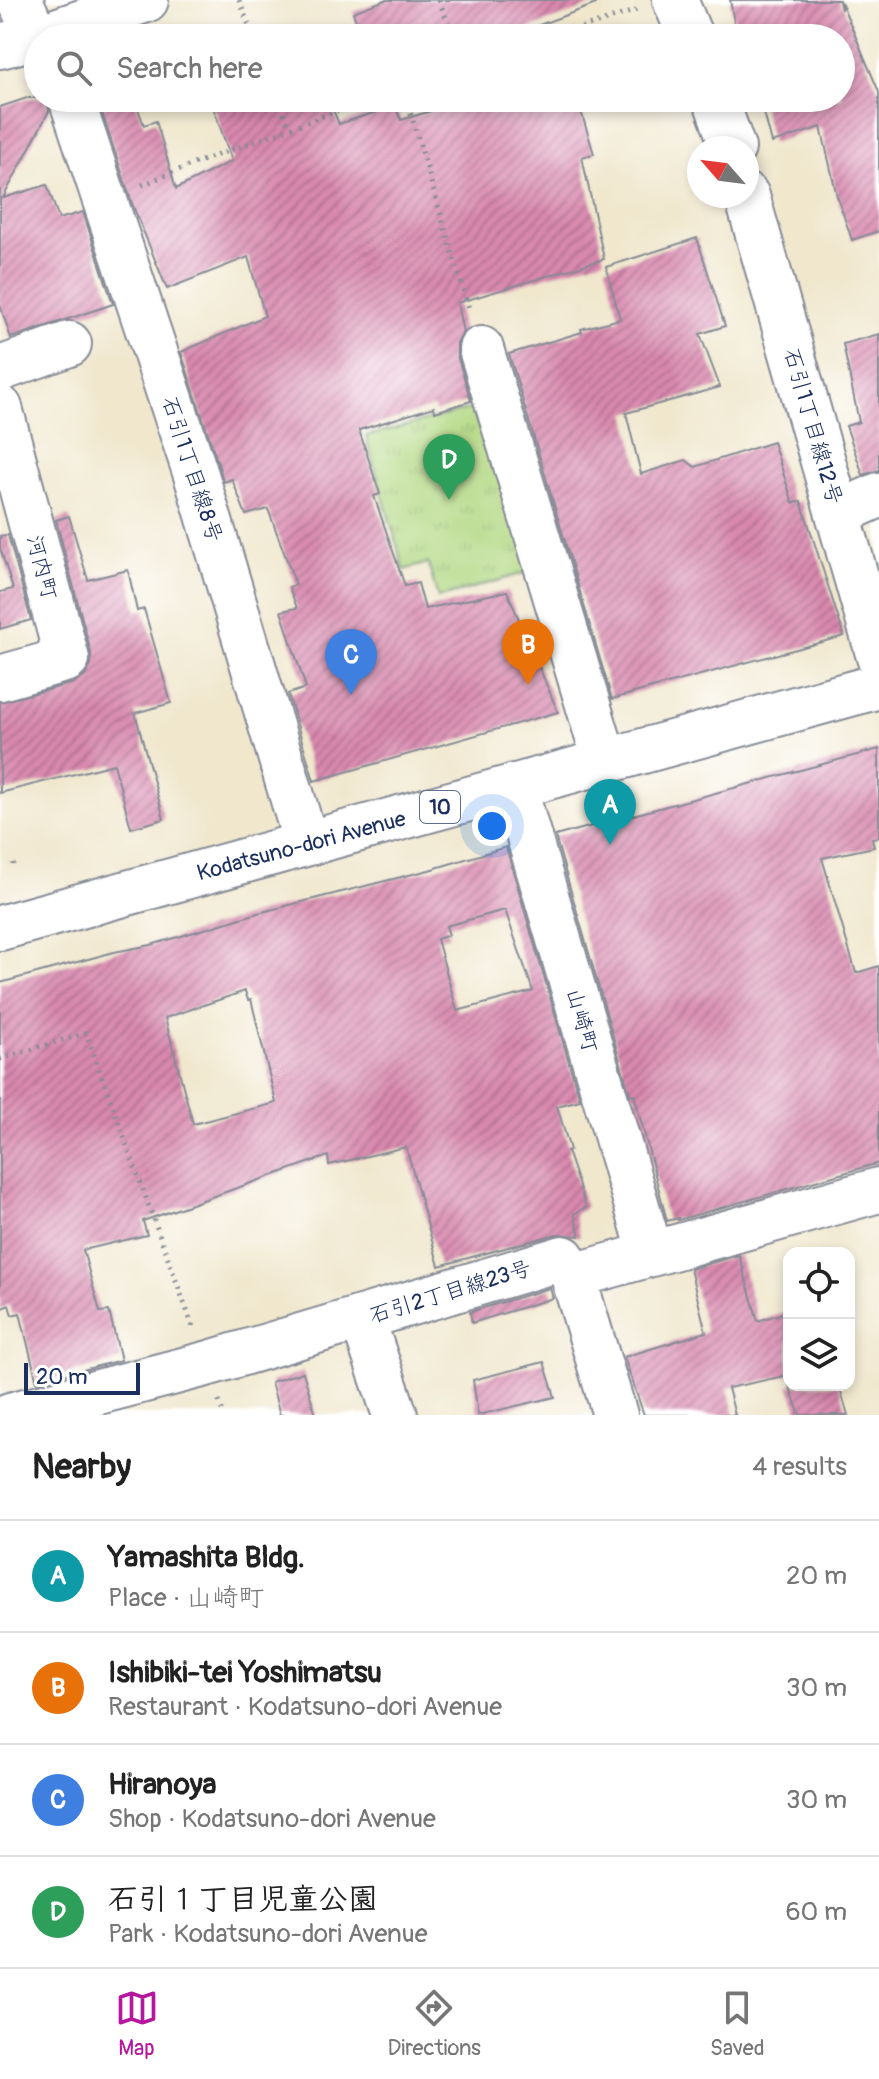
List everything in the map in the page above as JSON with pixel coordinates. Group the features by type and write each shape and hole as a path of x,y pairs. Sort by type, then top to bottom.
{"street":[{"path":"58,24 146,0"},
{"path":"657,5 677,24"},
{"name":"石引1丁目線8号","path":"76,112 197,478 306,843"},
{"path":"720,112 729,136"},
{"name":"石引1丁目線12号","path":"750,208 879,657"},
{"path":"0,369 69,344"},
{"path":"481,349 605,761"},
{"name":"河内町","path":"0,408 67,659 0,678"},
{"path":"839,513 879,495"},
{"name":"Kodatsuno-dori Avenue","path":"0,928 879,686"},
{"name":"山崎町","path":"514,786 651,1254"},
{"path":"615,1415 573,1276 879,1190"},
{"name":"石引2丁目線23号","path":"10,1415 206,1364 563,1258 573,1276"},
{"path":"362,1318 395,1415"}],"path":[{"path":"239,0 248,24"},
{"path":"439,0 448,24"},
{"path":"596,24 657,5"},
{"path":"283,112 289,127"},
{"path":"105,201 332,112"},
{"path":"410,112 481,349"},
{"path":"13,863 14,871"},
{"path":"0,1059 86,1033 224,1415"}],"green space":[{"path":"486,405 535,570 438,598 428,563 404,570 366,436"}],"building":[{"path":"385,0 596,0 596,4 542,24 357,24 353,12"},
{"path":"730,0 839,0 841,10 841,2 850,24 734,24"},
{"path":"855,35 879,92 879,231 852,240 837,196 821,127 772,143 764,112 855,112"},
{"path":"24,99 24,112 48,112 3,198 47,185 59,219 83,212 113,304 11,338 0,305 0,107"},
{"path":"102,112 139,112 144,125 156,121 176,189 232,161 215,112 334,112 339,124 376,112 398,112 401,120 428,112 581,112 594,154 582,157 604,259 457,303 463,332 457,343 457,355 471,401 435,412 434,407 359,430 380,494 374,496 405,586 418,583 425,609 507,591 558,712 314,781 288,694 306,688 281,611 297,608 289,587 296,585 268,509 246,515 232,479 224,482 181,352 265,316 248,257 167,289 133,206"},
{"path":"697,238 725,326 700,334 720,387 626,413 641,474 686,460 695,467 773,442 793,503 801,501 844,636 612,699 509,354 620,319 606,267"},
{"path":"879,334 879,470 863,475 846,426 859,422 843,344"},
{"path":"69,516 88,580 128,570 137,611 144,609 171,703 135,713 164,819 131,828 114,764 0,793 0,702 74,683 85,676 91,665 91,653 56,520"},
{"path":"8,535 31,620 0,629 0,592 13,589 0,548 0,536"},
{"path":"879,749 879,837 872,838 874,847 822,858 856,973 879,966 879,1163 667,1221 634,1094 630,1095 555,836"},
{"path":"506,847 580,1100 557,1106 570,1150 567,1151 586,1207 574,1214 580,1236 556,1234 439,1266 406,1147 329,1165 328,1156 143,1221 147,1235 83,1250 100,1312 109,1311 121,1360 37,1382 20,1313 12,1315 9,1305 0,1309 0,983","holes":["505,910 533,991 457,1011 437,939 449,935 446,926","245,991 248,1000 251,999 276,1103 193,1124 165,1018"]},
{"path":"739,1255 758,1321 783,1313 783,1376 728,1388 735,1415 644,1415 624,1357 706,1332 690,1269"},
{"path":"550,1288 553,1298 472,1323 470,1312"},
{"path":"544,1362 555,1397 478,1415 473,1380"},
{"path":"303,1372 316,1415 280,1415 271,1382"},
{"path":"791,1391 841,1391 848,1415 800,1415"}],"place":[{"name":"石引１丁目児童公園","path":"449,500"},
{"name":"Ishibiki-tei Yoshimatsu","path":"528,685"},
{"name":"Hiranoya","path":"351,695"},
{"name":"Yamashita Bldg.","path":"610,845"}]}
